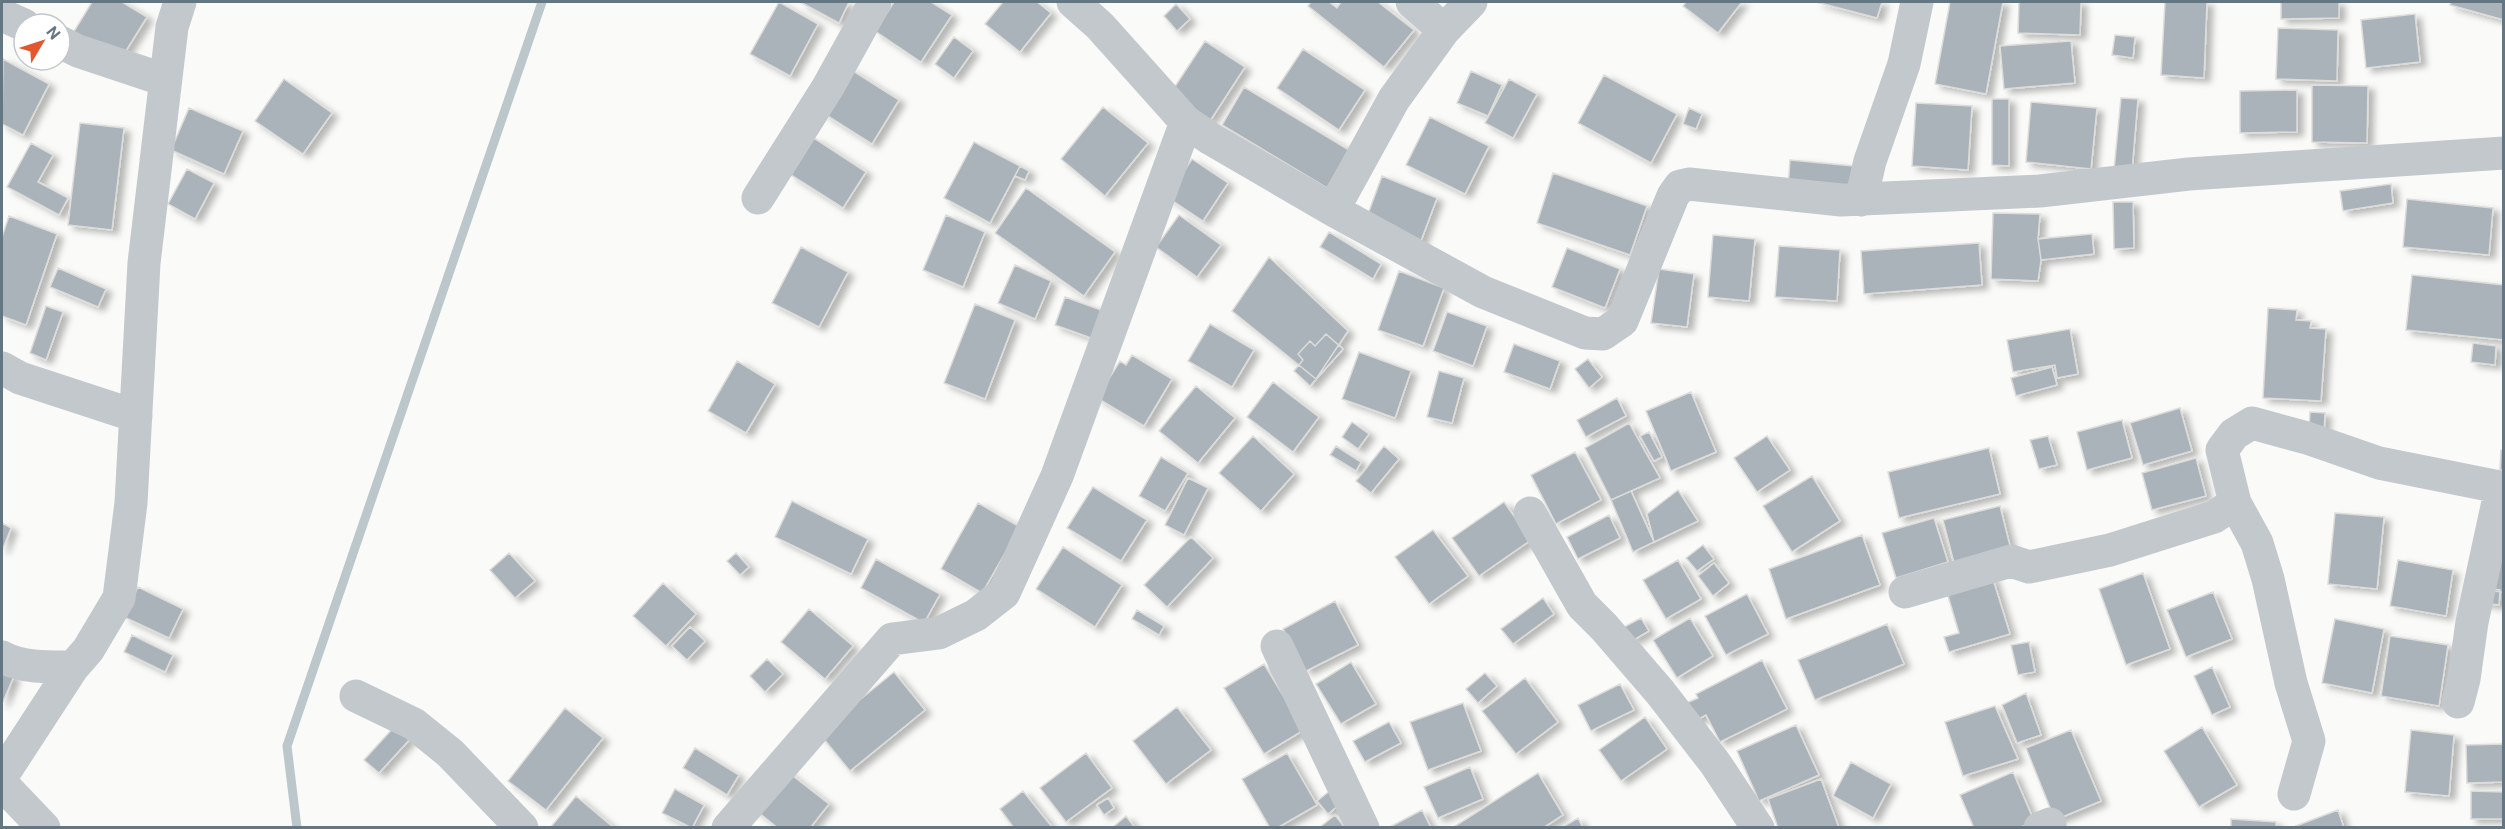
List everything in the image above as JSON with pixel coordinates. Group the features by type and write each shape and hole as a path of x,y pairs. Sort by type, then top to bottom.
{"street":[{"path":"2,776 73,668 88,650 119,598 131,502 144,263 172,27 180,2"},
{"path":"758,198 828,87 875,2"},
{"path":"1073,2 1100,26 1186,122 1211,140 1483,292 1585,333 1603,334 1622,321 1673,196 1680,186 1689,184 1860,200 2040,191 2189,174 2504,153"},
{"path":"1412,2 1444,30"},
{"path":"1333,210 1394,99 1444,30 1471,2"},
{"path":"1860,200 1870,161 1904,64 1917,2"},
{"path":"72,48 165,80"},
{"path":"728,828 892,639 939,633 976,615 1005,593 1057,476 1186,122"},
{"path":"2,368 20,378 136,416"},
{"path":"2294,794 2309,741 2290,683 2263,561 2257,543 2235,503 2222,450 2234,434 2252,423 2307,438 2379,463 2502,488 2472,622 2464,679 2457,702"},
{"path":"1905,592 2011,561 2029,567 2110,550 2214,517 2235,503"},
{"path":"1530,513 1582,605 1660,692 1715,763 1758,828"},
{"path":"1278,646 1363,828"},
{"path":"2,657 10,661 41,667 73,668"},
{"path":"356,696 414,724 450,753 522,828"},
{"path":"2,784 44,828"}],"building":[{"path":"92,2 122,2 147,17 119,62 73,33"},
{"path":"779,2 818,24 790,76 750,54"},
{"path":"800,2 849,2 839,23"},
{"path":"894,2 931,2 952,15 921,62 875,31"},
{"path":"1003,2 1037,2 1051,13 1020,52 985,24"},
{"path":"1311,2 1329,2 1337,8 1341,2 1378,2 1414,30 1384,67 1308,6"},
{"path":"1686,2 1742,2 1718,33 1683,6"},
{"path":"1816,2 1882,2 1877,18"},
{"path":"1950,2 2003,2 1986,94 1935,84"},
{"path":"2019,2 2081,2 2080,35 2018,33"},
{"path":"2165,2 2207,2 2204,78 2161,75"},
{"path":"2281,2 2339,2 2339,18 2281,19"},
{"path":"2451,2 2504,2 2504,20 2450,5"},
{"path":"1176,4 1190,19 1177,31 1164,16"},
{"path":"2415,14 2420,62 2366,68 2361,20"},
{"path":"2278,28 2338,30 2337,81 2276,79"},
{"path":"2115,35 2135,37 2133,58 2112,55"},
{"path":"954,37 973,51 954,78 935,64"},
{"path":"1205,41 1245,67 1210,121 1170,94"},
{"path":"2071,41 2075,83 2004,89 2000,46"},
{"path":"1303,49 1365,90 1339,130 1277,88"},
{"path":"3,59 12,64 12,72 27,72 49,84 23,135 2,124"},
{"path":"850,69 899,100 872,144 823,113"},
{"path":"1471,71 1502,85 1488,116 1457,103"},
{"path":"1604,75 1677,114 1651,163 1578,123"},
{"path":"284,79 332,113 303,154 255,121"},
{"path":"1509,79 1537,94 1513,138 1485,123"},
{"path":"2312,85 2368,86 2367,143 2312,142"},
{"path":"1244,87 1349,150 1327,188 1222,125"},
{"path":"2297,90 2297,132 2240,133 2240,91"},
{"path":"2121,98 2138,99 2132,171 2114,170"},
{"path":"1992,99 2009,99 2009,166 1992,165"},
{"path":"2031,102 2097,108 2091,169 2026,162"},
{"path":"1916,103 1972,106 1968,170 1912,166"},
{"path":"1103,107 1148,143 1105,196 1061,159"},
{"path":"189,108 243,131 224,174 171,150"},
{"path":"1689,108 1702,114 1696,129 1683,124"},
{"path":"1430,117 1489,146 1465,194 1406,165"},
{"path":"80,123 124,128 112,230 68,225"},
{"path":"814,138 866,172 843,208 791,175"},
{"path":"974,142 1020,166 990,223 944,198"},
{"path":"31,143 53,155 38,182 68,198 59,215 7,187"},
{"path":"1192,159 1228,183 1203,221 1167,197"},
{"path":"1790,160 1853,166 1850,194 1788,188"},
{"path":"1020,166 1029,171 1025,180 1015,176"},
{"path":"187,169 214,183 195,219 168,204"},
{"path":"1553,173 1647,206 1630,255 1537,223"},
{"path":"1382,176 1437,198 1419,246 1364,225"},
{"path":"2391,184 2393,203 2343,211 2340,191"},
{"path":"1026,188 1115,252 1084,296 995,233"},
{"path":"2407,199 2493,208 2489,255 2403,247"},
{"path":"2113,202 2133,202 2134,248 2114,249"},
{"path":"1993,213 2040,214 2038,239 2041,260 2038,281 1991,279"},
{"path":"946,215 985,232 963,287 923,270"},
{"path":"1179,215 1221,245 1197,277 1156,247"},
{"path":"9,216 57,234 26,325 2,316 2,237"},
{"path":"1329,232 1381,264 1373,279 1320,247"},
{"path":"2092,234 2094,254 2041,260 2038,239"},
{"path":"1713,235 1755,239 1749,301 1708,297"},
{"path":"1979,243 1982,285 1864,294 1861,251"},
{"path":"1779,246 1840,250 1837,301 1775,297"},
{"path":"801,247 848,272 819,327 772,303"},
{"path":"1567,248 1620,269 1605,308 1552,287"},
{"path":"1269,257 1348,331 1316,379 1232,311"},
{"path":"1015,265 1051,281 1035,319 998,303"},
{"path":"58,268 106,289 98,307 50,287"},
{"path":"1659,269 1694,274 1687,327 1651,323"},
{"path":"1399,271 1444,288 1423,346 1378,330"},
{"path":"2412,275 2504,285 2504,340 2406,330"},
{"path":"1065,297 1101,310 1091,338 1055,325"},
{"path":"975,304 1015,320 985,399 944,383"},
{"path":"46,306 63,312 46,360 30,353"},
{"path":"2268,308 2297,310 2296,320 2311,321 2310,328 2326,329 2321,401 2263,398"},
{"path":"1447,312 1487,326 1473,366 1433,351"},
{"path":"1210,324 1254,350 1232,387 1188,361"},
{"path":"2070,329 2078,374 2057,378 2055,365 2013,372 2007,340"},
{"path":"1326,334 1343,349 1310,386 1294,371 1303,360 1298,354 1310,341 1315,346"},
{"path":"2473,343 2496,346 2495,365 2471,362"},
{"path":"1514,344 1560,361 1550,389 1504,372"},
{"path":"1359,352 1411,371 1395,418 1342,399"},
{"path":"1132,355 1172,379 1144,426 1097,398 1120,361 1126,365"},
{"path":"1588,359 1602,377 1589,388 1575,369"},
{"path":"737,361 775,384 746,433 708,411"},
{"path":"2052,367 2057,385 2016,396 2011,378"},
{"path":"1439,371 1464,378 1452,423 1427,417"},
{"path":"1273,382 1319,417 1293,452 1247,417"},
{"path":"1196,386 1235,418 1198,463 1159,431"},
{"path":"1691,392 1716,452 1671,471 1646,411"},
{"path":"1617,398 1626,416 1586,437 1577,420"},
{"path":"2180,408 2192,451 2143,465 2130,423"},
{"path":"2310,412 2325,413 2324,433 2309,432"},
{"path":"2122,420 2132,458 2087,470 2077,432"},
{"path":"1352,422 1369,434 1358,449 1342,437"},
{"path":"1629,423 1660,478 1611,500 1585,448"},
{"path":"1649,432 1662,457 1654,461 1640,436"},
{"path":"1253,436 1294,474 1261,511 1219,473"},
{"path":"1767,436 1790,470 1757,492 1734,458"},
{"path":"2048,436 2057,465 2039,469 2030,440"},
{"path":"1336,446 1361,462 1356,471 1330,455"},
{"path":"1384,446 1399,459 1371,493 1356,481"},
{"path":"1989,448 2000,494 1899,518 1888,472"},
{"path":"2501,450 2504,450 2504,470 2500,470"},
{"path":"1575,452 1601,500 1556,524 1531,475"},
{"path":"1161,457 1188,473 1165,511 1139,496"},
{"path":"2196,458 2206,496 2152,510 2142,473"},
{"path":"1812,476 1840,521 1792,552 1763,506"},
{"path":"1188,478 1208,488 1184,535 1165,525"},
{"path":"1093,487 1147,520 1121,561 1067,528"},
{"path":"1678,490 1698,521 1654,542 1647,514"},
{"path":"1631,491 1654,542 1633,552 1611,500"},
{"path":"792,501 868,539 851,574 775,537"},
{"path":"1504,502 1531,540 1479,576 1452,538"},
{"path":"978,503 1020,527 982,593 941,569"},
{"path":"2000,506 2011,550 1954,563 1943,520"},
{"path":"2335,513 2384,517 2377,589 2328,584"},
{"path":"1609,515 1620,538 1578,559 1567,537"},
{"path":"1934,518 1948,562 1896,578 1882,533"},
{"path":"2,523 11,528 2,551"},
{"path":"1433,530 1468,576 1429,604 1395,557"},
{"path":"1862,535 1880,585 1786,619 1769,569"},
{"path":"1191,537 1213,558 1167,607 1144,585"},
{"path":"1703,545 1714,559 1697,571 1686,558"},
{"path":"1063,547 1122,585 1095,627 1036,589"},
{"path":"2504,551 2504,592 2490,591"},
{"path":"509,553 535,581 515,598 490,570"},
{"path":"736,553 749,567 740,575 727,561"},
{"path":"876,559 940,594 924,623 861,588"},
{"path":"1678,560 1701,599 1666,619 1643,580"},
{"path":"2398,560 2453,570 2446,616 2390,606"},
{"path":"1714,563 1729,583 1713,596 1698,576"},
{"path":"2143,573 2170,649 2126,665 2099,589"},
{"path":"1992,576 2010,634 1949,652 1944,637 1959,633 1946,589"},
{"path":"663,583 696,614 666,646 633,616"},
{"path":"138,587 183,609 169,638 124,617"},
{"path":"2484,588 2500,590 2499,605 2483,603"},
{"path":"2213,592 2232,639 2186,657 2167,610"},
{"path":"1747,594 1768,634 1726,655 1705,616"},
{"path":"1543,598 1554,614 1513,644 1501,629"},
{"path":"1335,601 1358,645 1306,671 1283,629"},
{"path":"809,609 853,646 825,679 781,642"},
{"path":"1137,610 1164,626 1159,635 1132,619"},
{"path":"1641,618 1649,631 1632,641 1624,627"},
{"path":"1690,618 1713,656 1677,678 1653,640"},
{"path":"2335,619 2384,629 2372,693 2322,683"},
{"path":"1887,624 1904,664 1815,700 1798,660"},
{"path":"690,627 705,641 687,660 672,646"},
{"path":"132,635 173,655 165,672 124,652"},
{"path":"2390,636 2448,645 2439,706 2381,696"},
{"path":"2029,642 2035,672 2018,675 2011,645"},
{"path":"767,659 783,674 765,692 750,676"},
{"path":"1762,660 1787,709 1720,742 1706,715 1693,722 1684,704 1698,698 1696,694"},
{"path":"1351,662 1376,704 1341,724 1316,684"},
{"path":"1264,664 1304,730 1264,754 1224,688"},
{"path":"2212,667 2230,707 2212,715 2194,676"},
{"path":"2,671 14,676 2,704"},
{"path":"894,672 925,710 850,771 819,733"},
{"path":"1485,673 1497,686 1478,703 1466,689"},
{"path":"1525,678 1558,722 1516,754 1482,711"},
{"path":"1620,684 1634,710 1591,731 1578,705"},
{"path":"2026,693 2041,735 2017,743 2002,705"},
{"path":"1463,703 1481,751 1428,770 1410,722"},
{"path":"1995,706 2018,759 1963,776 1945,722"},
{"path":"1177,707 1211,750 1166,784 1133,741"},
{"path":"565,708 603,738 546,810 508,781"},
{"path":"1645,717 1667,749 1621,781 1599,750"},
{"path":"1389,722 1401,743 1365,762 1353,741"},
{"path":"1796,725 1819,775 1759,801 1737,751"},
{"path":"395,726 410,739 379,773 364,760"},
{"path":"2202,727 2237,785 2199,807 2164,751"},
{"path":"2071,730 2101,801 2055,820 2026,748"},
{"path":"2411,730 2454,735 2449,796 2405,792"},
{"path":"2504,744 2504,782 2467,783 2466,745"},
{"path":"695,748 739,775 727,795 683,768"},
{"path":"1086,753 1112,788 1066,822 1040,788"},
{"path":"1287,753 1317,805 1277,828 1270,828 1242,779"},
{"path":"1851,762 1891,784 1873,818 1833,796"},
{"path":"1470,767 1483,799 1438,818 1424,787"},
{"path":"784,769 829,804 810,828 778,828 753,808"},
{"path":"2013,772 2034,821 2019,828 1974,828 1960,795"},
{"path":"1538,773 1563,815 1543,828 1452,828"},
{"path":"1821,779 1839,828 1778,828 1768,799"},
{"path":"675,789 704,805 692,828 662,813"},
{"path":"1331,790 1341,803 1328,814 1317,801"},
{"path":"1023,791 1052,827 1014,828 1000,809"},
{"path":"2471,791 2504,792 2504,819 2471,819"},
{"path":"576,796 614,828 550,828"},
{"path":"1108,798 1114,808 1104,815 1097,805"},
{"path":"1422,810 1431,828 1388,828"},
{"path":"2338,810 2344,828 2297,828 2296,826"},
{"path":"1335,815 1345,828 1319,828"},
{"path":"1126,816 1135,828 1112,828"},
{"path":"1578,818 1583,828 1561,828"},
{"path":"2231,819 2276,822 2276,828 2231,828"}],"waterway":[{"path":"297,828 287,746 542,2"}]}
